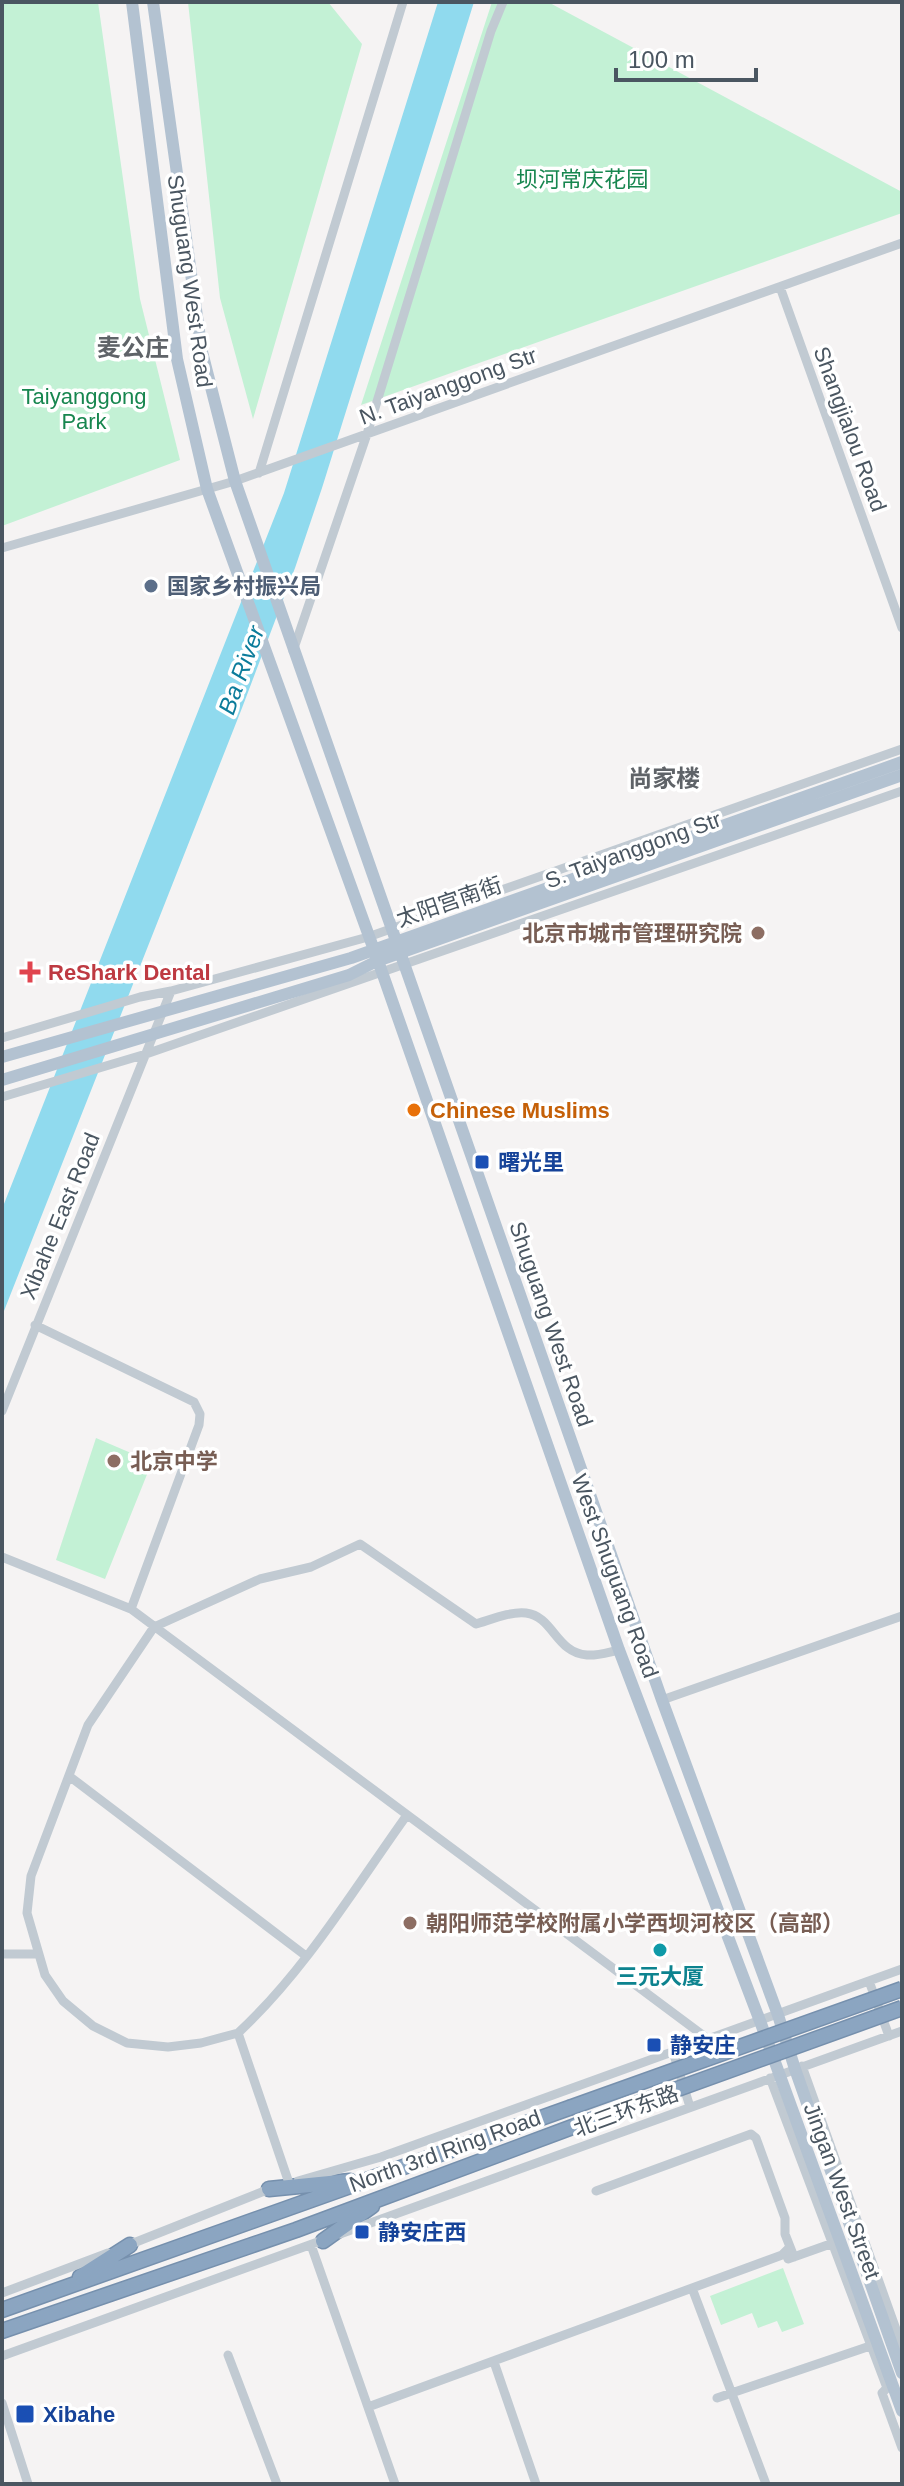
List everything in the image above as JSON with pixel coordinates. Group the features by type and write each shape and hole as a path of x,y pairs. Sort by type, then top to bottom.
{"highway":[{"name":"North 3rd Ring Road","path":"2,2310 902,1989"},
{"name":"North 3rd Ring Road","path":"2,2331 296,2230 390,2193 902,2008"},
{"path":"269,2189 374,2178"},
{"path":"317,2243 390,2193"},
{"path":"61,2289 130,2245"}],"main road":[{"name":"Shuguang West Road","path":"132,2 177,359 207,489 375,955"},
{"name":"Shuguang West Road","path":"153,2 202,352 235,481 662,1700 778,2015"},
{"name":"太阳宫南街","path":"398,947 902,762"},
{"name":"S. Taiyanggong Str","path":"375,955 902,775"},
{"name":"太阳宫南街","path":"2,1057 351,958 375,955"},
{"name":"太阳宫南街","path":"2,1080 349,975 375,955"},
{"name":"West Shuguang Road","path":"375,955 619,1650 760,2021 774,2077"},
{"name":"Jingan West Street","path":"778,2015 799,2068 902,2373"},
{"name":"Jingan West Street","path":"774,2077 874,2345 902,2411"}],"street":[{"path":"259,472 403,2"},
{"path":"292,648 366,434 491,31 503,2"},
{"name":"N. Taiyanggong Str","path":"2,548 235,481 902,243"},
{"name":"Shangjialou Road","path":"780,287 902,628"},
{"name":"太阳宫南街","path":"398,947 902,749"},
{"name":"太阳宫南街","path":"2,1097 146,1054 398,947 902,791"},
{"name":"太阳宫南街","path":"2,1038 171,991 375,955"},
{"name":"Xibahe East Road","path":"2,1411 171,991"},
{"path":"35,1325 194,1402 200,1414 199,1425 131,1609"},
{"path":"407,1815 306,1956 254,2019 238,2033 201,2043 168,2047 127,2043 93,2026 63,2001 45,1975 27,1913 31,1876 88,1725 154,1627 260,1579 311,1567 360,1544 476,1624 523,1612 541,1617 561,1644 575,1653 588,1655 619,1650"},
{"path":"2,1557 131,1609 708,2039"},
{"path":"662,1700 902,1616"},
{"path":"69,1776 306,1956"},
{"path":"2,1954 37,1954"},
{"path":"778,2015 902,1969"},
{"path":"869,1981 889,2036"},
{"name":"北三环东路","path":"2,2293 269,2189 381,2157 778,2015"},
{"name":"北三环东路","path":"2,2356 902,2031"},
{"path":"238,2033 289,2183"},
{"path":"673,2052 690,2107"},
{"path":"799,2068 860,2224 902,2346"},
{"path":"596,2191 751,2134 756,2138 785,2218 785,2234 791,2254"},
{"path":"860,2224 860,2255"},
{"path":"368,2407 782,2255 836,2242"},
{"path":"317,2243 395,2484"},
{"path":"692,2288 766,2484"},
{"path":"717,2398 874,2345 887,2388 882,2393 902,2448"},
{"path":"228,2355 277,2484"},
{"path":"494,2362 536,2484"},
{"path":"2,2403 28,2484"}],"green space":[{"name":"Taiyanggong Park","path":"2,2 98,2 140,299 180,460 2,526"},
{"path":"188,2 328,2 362,44 253,419 220,298"},
{"name":"坝河常庆花园","path":"492,2 548,2 902,192 902,213 361,405"},
{"path":"96,1438 152,1462 105,1579 56,1560"},
{"path":"783,2268 804,2324 782,2332 777,2321 758,2328 752,2313 721,2325 710,2296"}],"water":[{"name":"Ba River","path":"438,2 474,2 322,488 242,708 2,1316 2,1209 284,493"}],"place":[{"name":"国家乡村振兴局","path":"151,586"},
{"name":"北京市城市管理研究院","path":"758,933"},
{"name":"ReShark Dental","path":"30,972"},
{"name":"Chinese Muslims","path":"414,1110"},
{"name":"曙光里","path":"482,1162"},
{"name":"北京中学","path":"114,1461"},
{"name":"朝阳师范学校附属小学西坝河校区（高部）","path":"410,1923"},
{"name":"三元大厦","path":"660,1950"},
{"name":"静安庄","path":"654,2045"},
{"name":"静安庄西","path":"362,2232"},
{"name":"Xibahe","path":"25,2414"}],"district":[{"name":"麦公庄","path":"133,347"},
{"name":"尚家楼","path":"664,778"}]}
